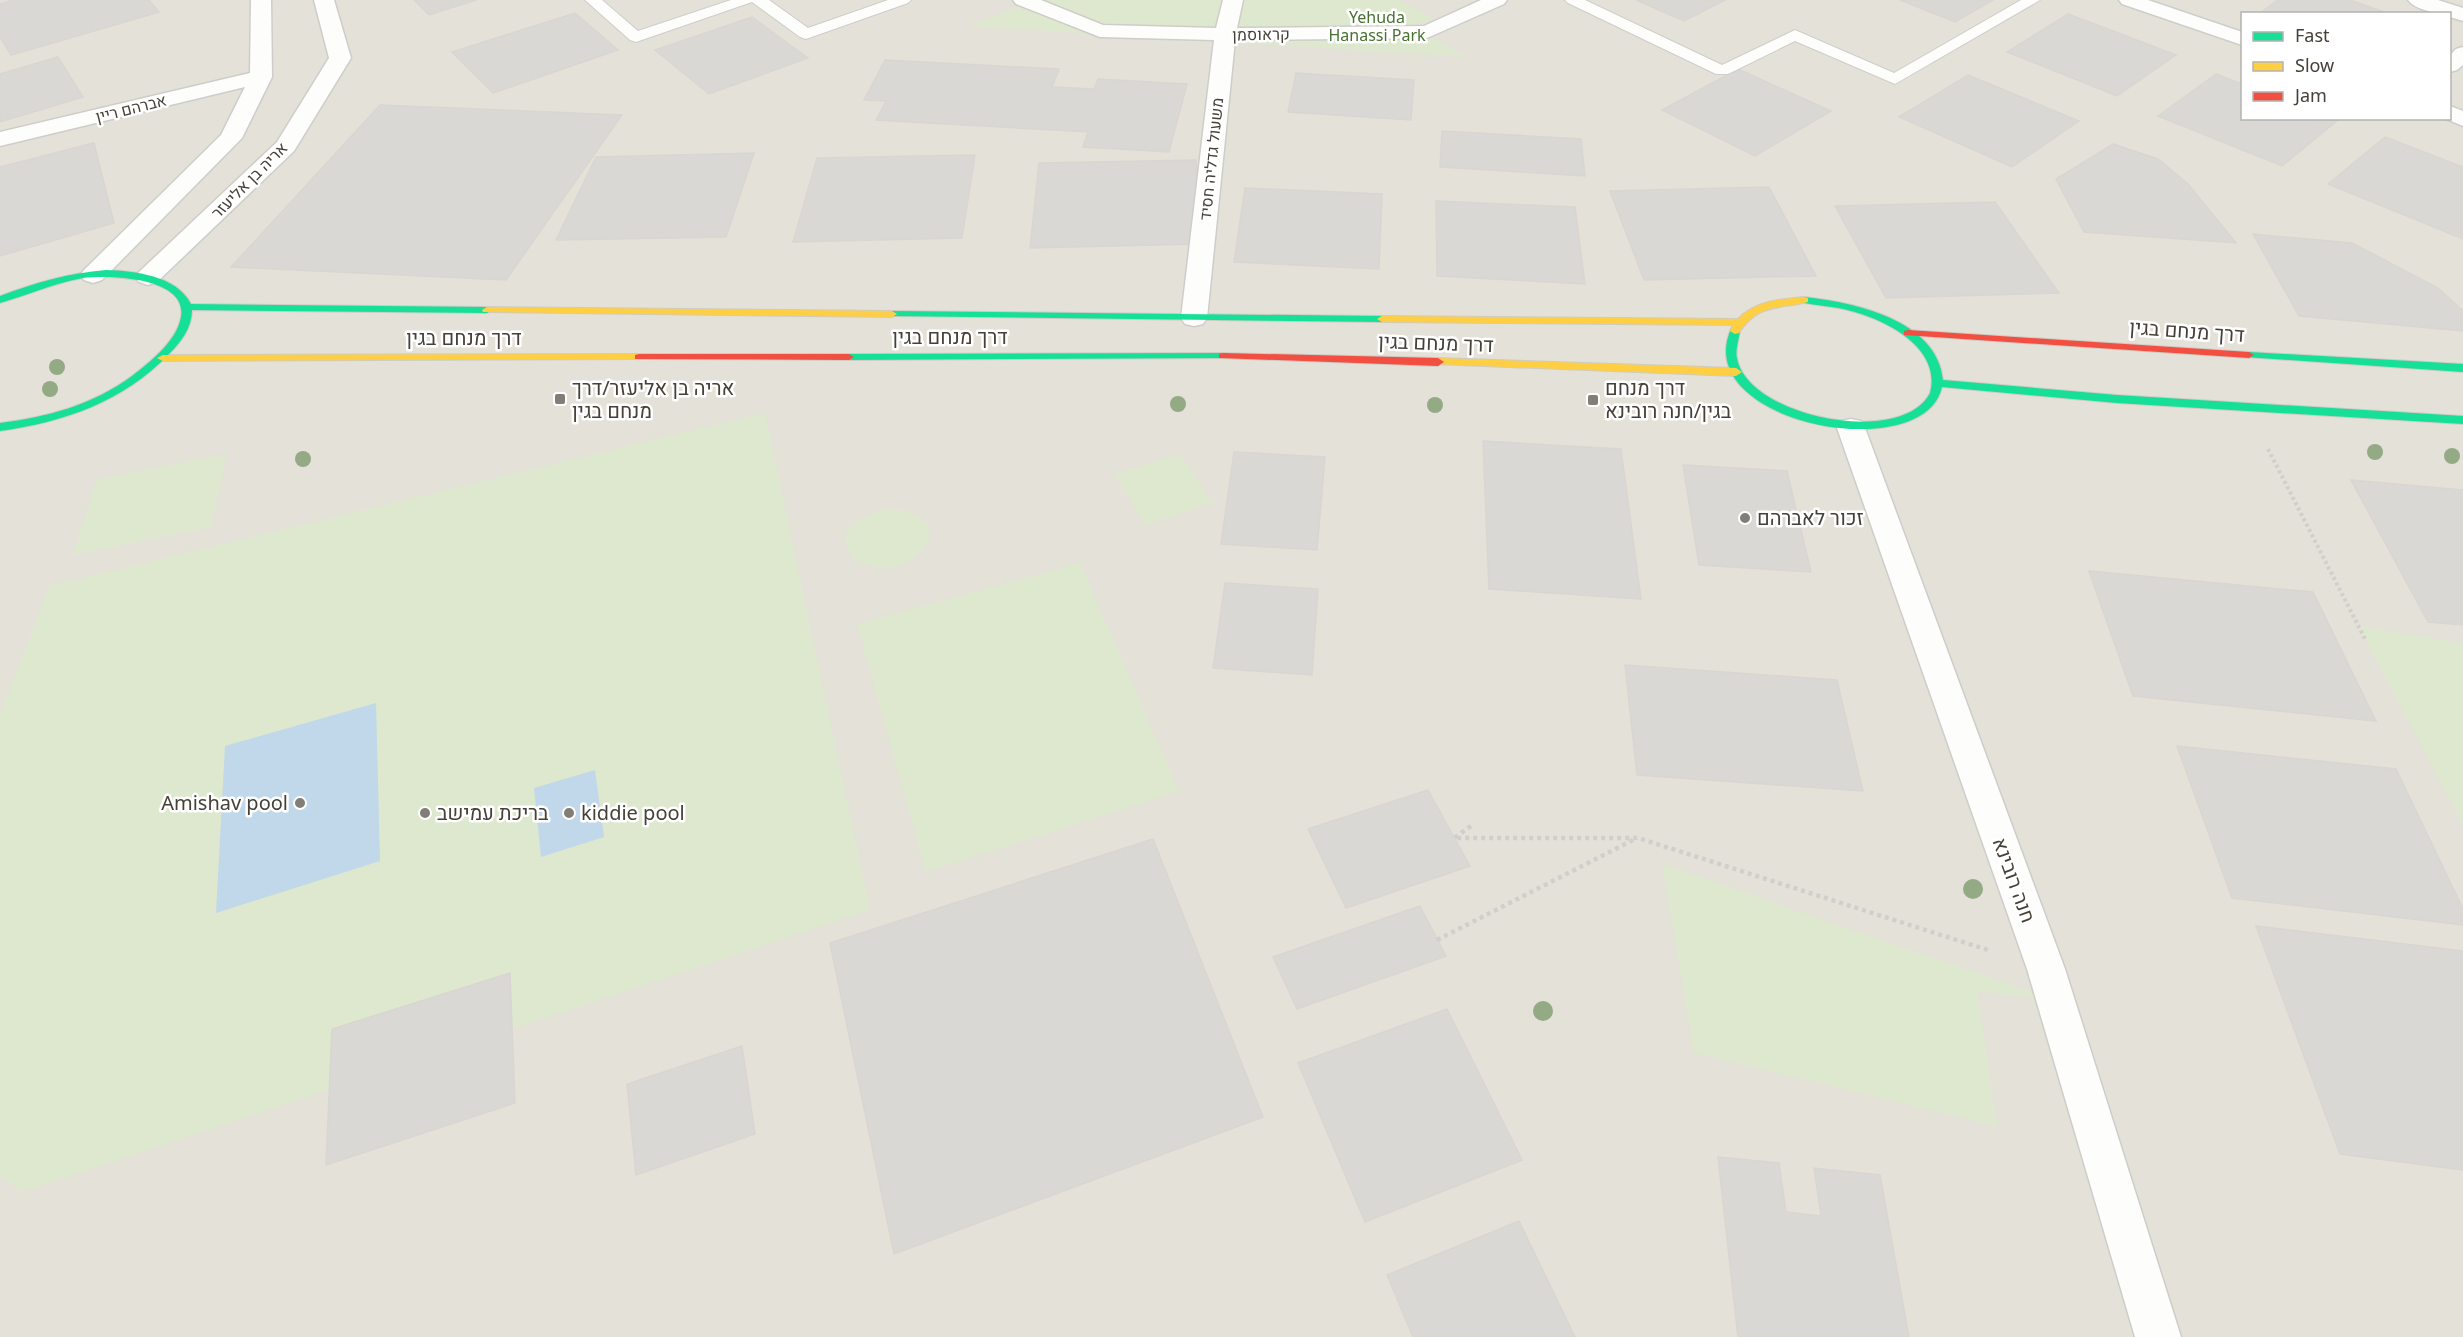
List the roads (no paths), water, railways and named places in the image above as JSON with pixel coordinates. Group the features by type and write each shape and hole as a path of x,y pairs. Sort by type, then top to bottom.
{"street":[{"path":"93,275 231,138 261,77 261,0"},
{"name":"אריה בן אליעזר","path":"148,277 286,146 339,58 324,0"},
{"name":"קראוסמן","path":"1023,0 1100,31 1225,34 1427,32 1497,0"},
{"name":"משעול גדליה חסיד","path":"1194,318 1225,34 1233,0"},
{"path":"2129,0 2241,39"},
{"path":"2418,0 2463,15"},
{"path":"2451,65 2463,53"},
{"name":"אברהם ריין","path":"0,140 261,77"},
{"path":"0,300 34,287 93,275 122,274 148,277 166,284 179,294 186,307 182,331 163,358 134,381 95,402 52,418 0,427"},
{"path":"1804,300 1833,302 1886,319 1908,333 1925,349 1935,366 1938,383 1932,400 1915,416 1886,426 1851,428 1814,422 1779,408 1751,389 1736,372 1730,354 1731,338 1739,322 1756,310 1778,303 1804,300"},
{"name":"דרך מנחם בגין","path":"186,307 1739,322"},
{"name":"דרך מנחם בגין","path":"1908,333 2463,368"},
{"name":"דרך מנחם בגין","path":"163,358 1246,357 1736,372"},
{"path":"1938,383 2247,408 2463,420"},
{"name":"חנה רובינא","path":"1851,428 2046,969 2158,1337"}],"lane":[{"path":"593,0 636,37 747,0"},
{"path":"759,0 806,34 903,0"},
{"path":"1573,0 1722,70 1794,35 1895,78 2032,0"}],"water":[{"name":"Amishav pool","path":"376,703 380,861 216,913 225,746"},
{"name":"kiddie pool","path":"595,770 604,837 541,857 534,788"}],"place":[{"name":"אריה בן אליעזר/דרך מנחם בגין","path":"560,399"},
{"name":"דרך מנחם בגין/חנה רובינא","path":"1593,400"},
{"name":"זכור לאברהם","path":"1745,518"},
{"name":"Amishav pool","path":"300,803"},
{"name":"בריכת עמישב","path":"425,813"},
{"name":"kiddie pool","path":"569,813"}],"park label":[{"name":"Yehuda Hanassi Park","path":"1377,26"}]}
